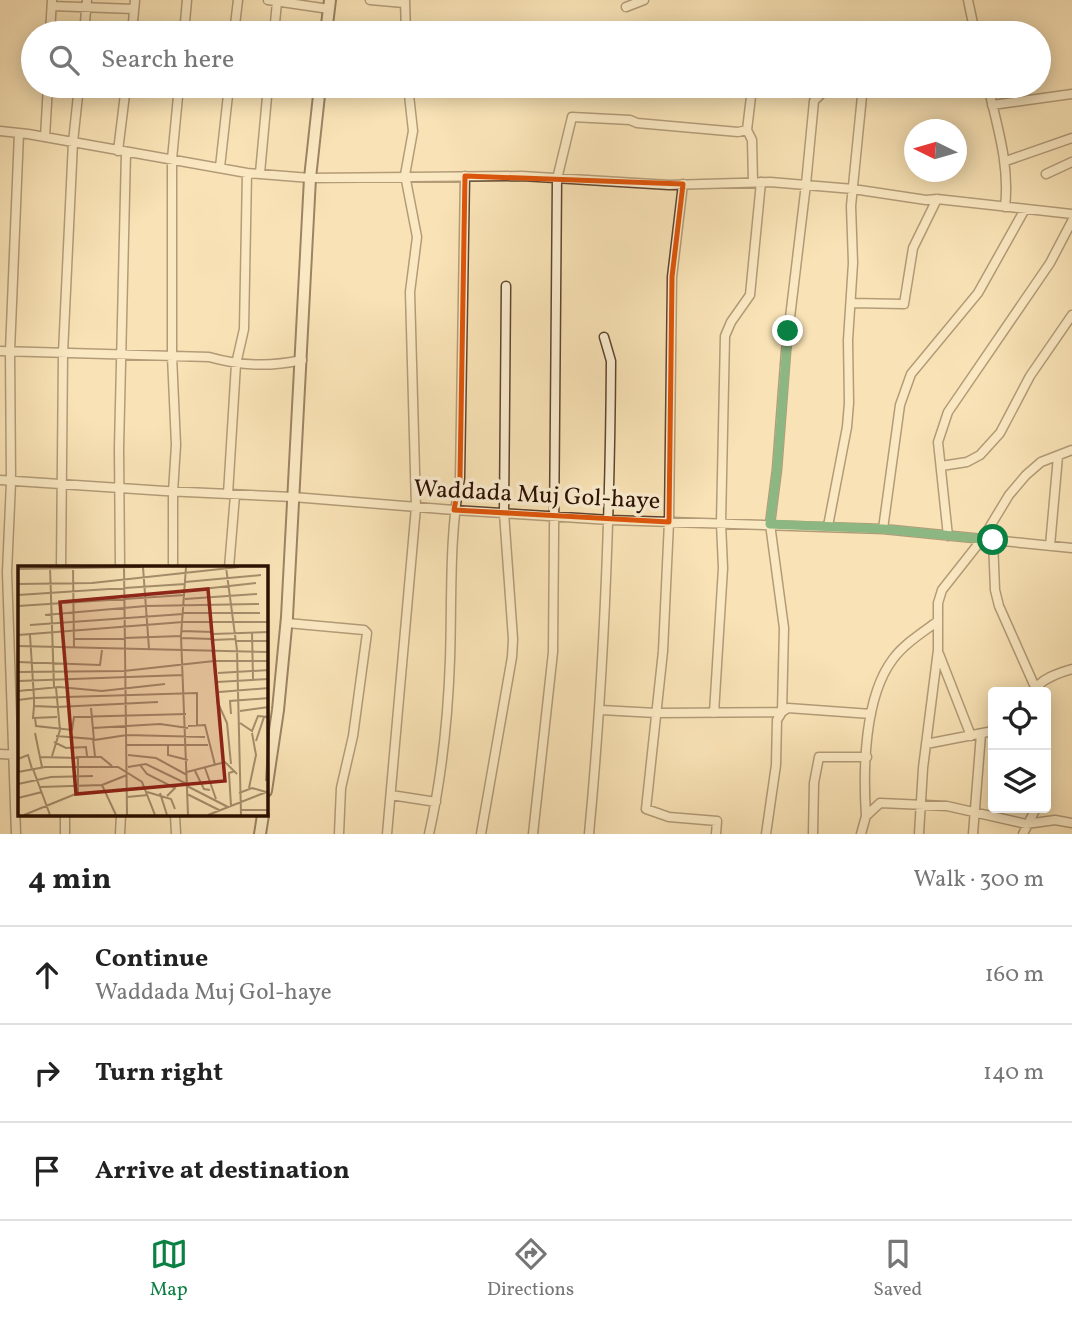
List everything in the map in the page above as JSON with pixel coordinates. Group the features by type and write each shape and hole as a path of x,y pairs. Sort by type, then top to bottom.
{"main road":[{"path":"268,767 287,622 310,178 319,98"},
{"path":"260,834 262,816"}],"street":[{"path":"185,21 187,0"},
{"path":"235,21 238,0"},
{"path":"370,0 405,1 406,21"},
{"path":"626,7 644,0"},
{"path":"968,0 972,21"},
{"path":"273,21 272,1 330,5"},
{"path":"51,21 52,3 134,5"},
{"path":"85,21 87,3"},
{"path":"1051,97 1072,94"},
{"path":"45,137 47,98"},
{"path":"61,566 63,353 73,142 78,98"},
{"path":"120,566 122,151 125,98"},
{"path":"173,566 176,445 172,356 172,159 177,98"},
{"path":"220,167 228,98"},
{"path":"260,173 267,98"},
{"path":"387,834 416,507 410,292 417,237 405,175 413,131 409,98"},
{"path":"714,713 723,568 721,523 725,336 731,322 750,295 757,182 752,140 747,130 751,98"},
{"path":"782,712 784,628 770,524 786,351 816,98"},
{"path":"828,526 848,415 853,188 862,98"},
{"path":"991,98 1006,161 1005,206"},
{"path":"992,105 1043,98"},
{"path":"533,834 553,652 557,179 572,117 630,120 637,123 738,132 747,130"},
{"path":"0,131 247,173 310,178 405,175 683,184 806,184 853,188 926,200 1072,214"},
{"path":"16,834 16,755 7,572 11,482 5,351 19,133"},
{"path":"1006,161 1072,138"},
{"path":"1046,174 1072,162"},
{"path":"229,566 236,364 244,329 247,173"},
{"path":"429,834 436,802 447,708 454,510 460,478 465,176"},
{"path":"683,184 671,277 669,522 663,651 654,755 646,809 669,817 717,821 716,834"},
{"path":"851,303 904,304 913,248 937,199"},
{"path":"883,529 900,405 911,374 978,293 1025,209"},
{"path":"948,536 939,435 948,412 1050,263 1072,221"},
{"path":"481,834 513,639 504,513 506,286"},
{"path":"941,466 967,462 980,455 1000,433 1030,376 1072,315"},
{"path":"589,834 601,710 610,520 611,361 604,337"},
{"path":"5,351 209,357 236,364 275,366 302,360"},
{"path":"919,834 926,744 938,650 938,603 942,590 951,575 983,538 1009,495 1026,475 1041,462 1072,450"},
{"path":"1050,546 1058,456"},
{"name":"Waddada Muj Gol-haye","path":"0,480 293,497 610,520 883,529 1072,548"},
{"path":"993,540 995,590 999,606 1033,687"},
{"path":"861,834 866,816 864,792 871,714 883,676 893,658 938,621"},
{"path":"287,622 363,630 367,634 357,712 341,788 339,834"},
{"path":"938,650 971,736"},
{"path":"1038,687 1057,674 1072,669"},
{"path":"766,834 776,765 777,720 782,712 788,708 871,714"},
{"path":"601,710 656,713 782,712"},
{"path":"926,744 988,732"},
{"path":"973,834 981,734"},
{"path":"0,754 16,755"},
{"path":"813,834 814,783 819,757 867,757"},
{"path":"391,794 436,802"},
{"path":"866,816 880,803 947,806 1026,824 1055,820 1072,823"},
{"path":"1023,834 1033,813"},
{"path":"65,816 65,834"},
{"path":"120,834 121,816"},
{"path":"175,816 176,834"}],"highlighted area":[{"path":"465,176 683,184 672,277 669,522 454,510 460,478"}],"route":[{"path":"788,331 770,524 883,529 993,540"}]}
